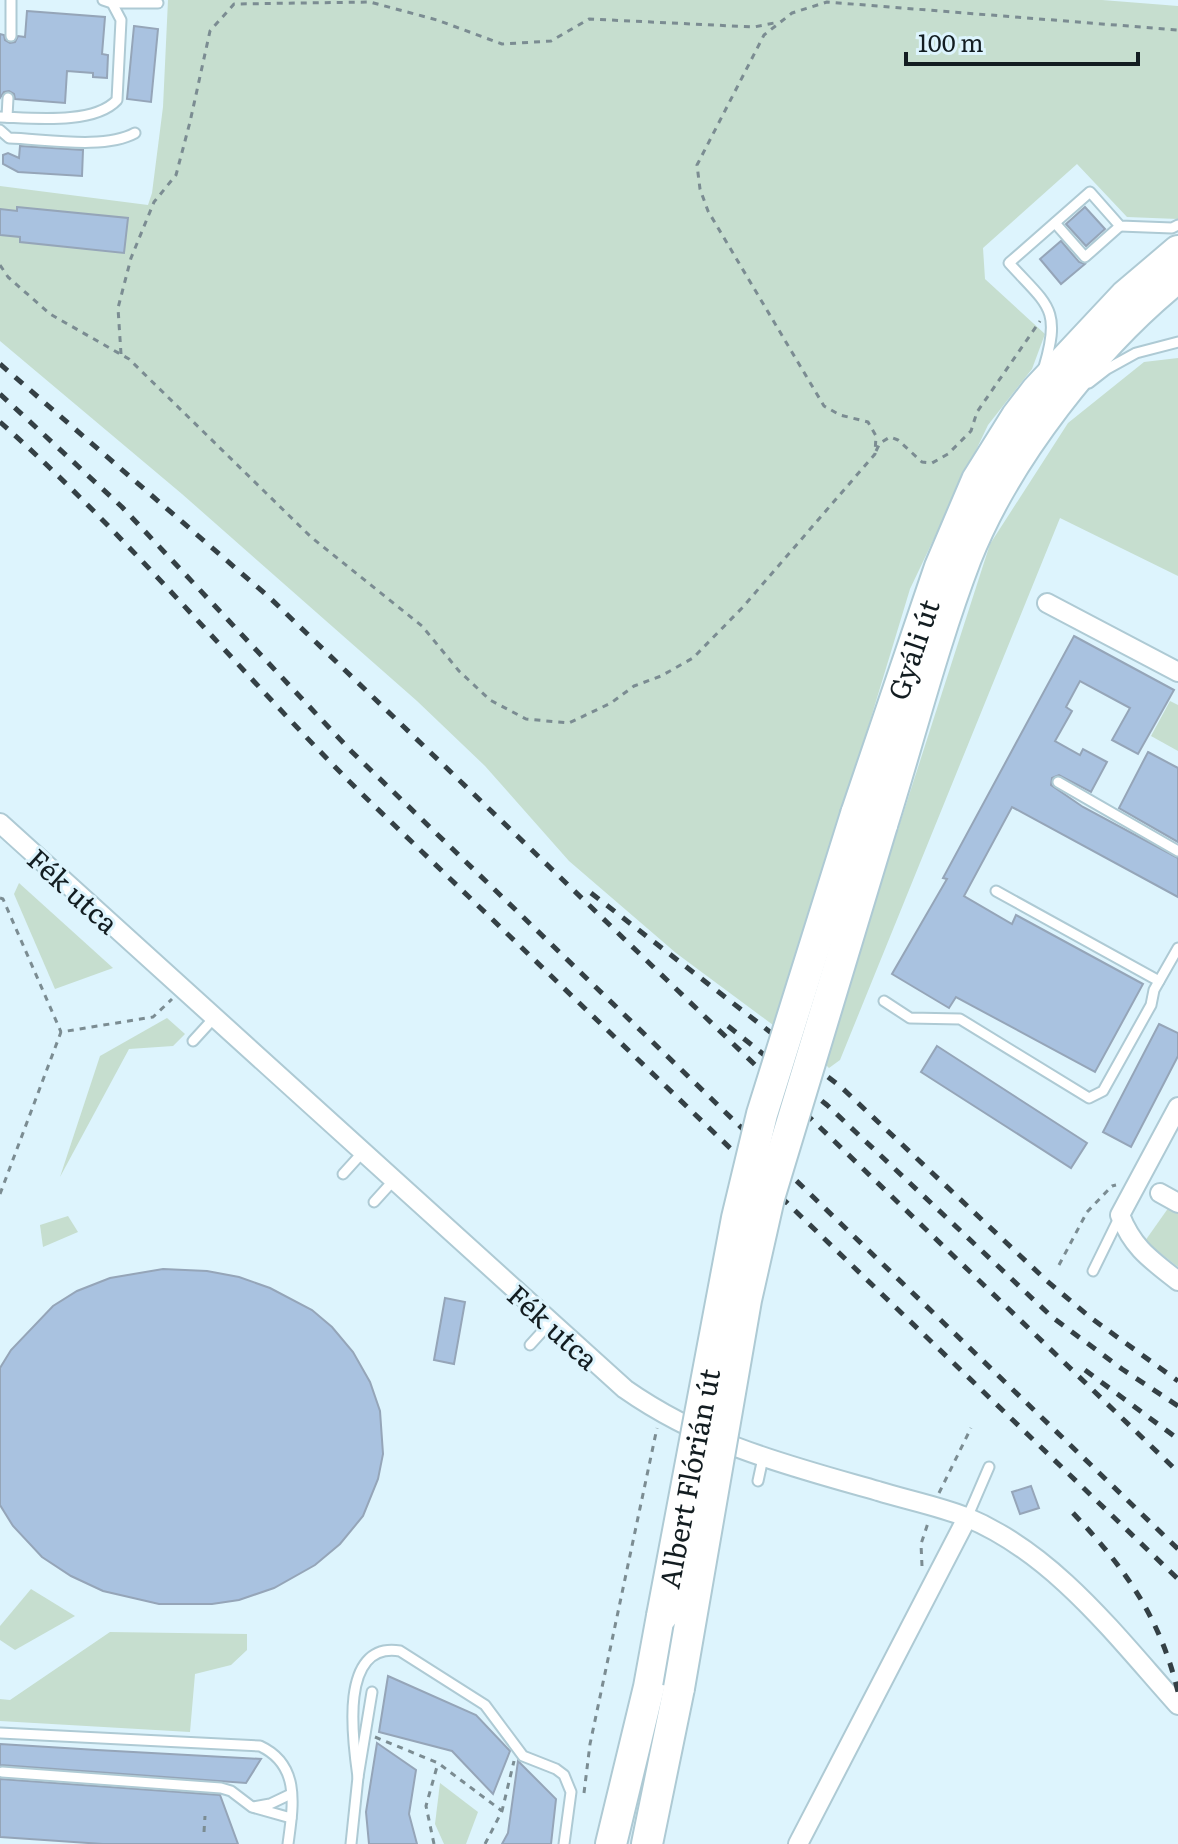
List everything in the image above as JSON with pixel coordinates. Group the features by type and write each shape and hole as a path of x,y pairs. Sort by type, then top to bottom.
{"main road":[{"name":"Gyáli út","path":"1048,397 1125,296 1178,251"},
{"name":"Gyáli út","path":"789,1133 869,819 903,671 961,514 1001,439 1178,277"},
{"name":"Gyáli út","path":"762,1114 869,819"},
{"name":"Albert Flórián út","path":"611,1844 649,1687 737,1218 762,1114"},
{"name":"Albert Flórián út","path":"647,1844 679,1688 746,1300 769,1198 789,1133"}],"street":[{"path":"1047,603 1178,672"},
{"name":"Fék utca","path":"0,823 625,1389 660,1414 736,1443 763,1458 967,1518 1042,1562 1100,1618 1178,1705"},
{"path":"1178,1107 1120,1215 1128,1235 1139,1250 1178,1281"},
{"path":"1160,1193 1178,1203"},
{"path":"798,1844 967,1518"}],"lane":[{"path":"11,0 11,36"},
{"path":"108,2 158,3"},
{"path":"8,98 3,117 59,118 109,108 117,100 121,20 108,2"},
{"path":"0,130 9,138 106,142 125,139 135,133"},
{"path":"1048,397 1054,329 1049,307 1009,263 1090,192 1120,226"},
{"path":"1055,223 1085,257 1120,226 1172,228 1178,225"},
{"path":"1048,397 1136,353 1178,342"},
{"path":"1058,782 1178,851"},
{"path":"996,891 1159,981"},
{"path":"884,1001 910,1018 960,1019 1089,1098 1103,1091 1151,1005 1154,990 1178,948"},
{"path":"193,1041 214,1018"},
{"path":"343,1174 362,1153"},
{"path":"374,1202 393,1181"},
{"path":"1093,1271 1120,1215"},
{"path":"530,1345 550,1323"},
{"path":"758,1481 763,1458"},
{"path":"967,1518 989,1467"},
{"path":"358,1777 352,1735 356,1684 368,1659 383,1650 400,1651 476,1699 494,1715 516,1750 529,1759 556,1769 569,1784 571,1792 564,1844"},
{"path":"351,1844 372,1692"},
{"path":"0,1733 260,1746 280,1758 289,1770 291,1818 288,1844"},
{"path":"2,1772 221,1788 231,1791 252,1807 291,1818"},
{"path":"252,1807 270,1804 291,1794"}],"path":[{"path":"121,354 118,308 131,258 154,202 176,175 210,31 234,4 370,2 437,20 502,44 551,41 589,19 754,27 782,21"},
{"path":"875,454 876,436 868,422 840,415 824,406 708,211 700,189 697,165 764,35 792,13 827,2 1178,30"},
{"path":"0,265 8,277 50,314 129,359 311,537 422,626 459,671 490,700 526,719 569,723 611,703 634,686 661,676 693,658 742,608 875,454 880,443 890,437 898,440 922,462 932,463 948,454 971,431 977,412 1049,307"},
{"path":"0,898 61,1032 0,1194"},
{"path":"61,1032 153,1017 182,989"},
{"path":"1059,1265 1087,1212 1112,1186 1140,1179"},
{"path":"583,1803 590,1744 660,1414"},
{"path":"944,1484 971,1428"},
{"path":"931,1588 921,1565 921,1544 933,1507"},
{"path":"365,1737 379,1737 438,1763 502,1811"},
{"path":"485,1844 502,1811 516,1750"},
{"path":"434,1844 426,1806 438,1763"},
{"path":"204,1832 205,1816"}],"green space":[{"path":"168,0 1102,0 1178,6 1178,219 1127,217 1077,164 983,248 985,279 1045,334 1032,369 988,425 910,589 777,1028 676,953 569,861 485,766 417,701 182,494 0,341 0,186 148,205 163,107"},
{"path":"1178,358 1178,576 1060,518 840,1060 829,1068 823,1062 990,544 1068,423 1144,362"},
{"path":"1170,701 1178,705 1178,751 1151,736"},
{"path":"19,883 113,968 55,989 14,894"},
{"path":"167,1018 185,1034 173,1046 129,1049 60,1177 100,1056"},
{"path":"1169,1207 1178,1212 1178,1267 1145,1241"},
{"path":"68,1216 78,1232 43,1247 40,1225"},
{"path":"31,1589 75,1616 15,1650 0,1640 0,1626"},
{"path":"110,1632 247,1634 247,1650 231,1665 195,1674 190,1732 0,1721 0,1699 10,1700"},
{"path":"440,1783 478,1812 466,1844 444,1844 435,1824"}],"building":[{"path":"27,11 105,17 102,54 108,55 107,78 93,77 93,73 67,71 65,103 15,99 9,91 0,98 0,34 10,43 15,42 18,36 25,37"},
{"path":"134,26 158,29 151,102 127,99"},
{"path":"20,146 83,150 82,176 18,172 3,164 3,155 8,153 19,158"},
{"path":"17,207 128,218 124,253 20,242 20,237 0,235 0,209 17,211"},
{"path":"1085,207 1105,229 1086,246 1066,224"},
{"path":"1061,241 1079,262 1085,264 1061,284 1040,259"},
{"path":"1074,636 1174,690 1138,754 1112,740 1130,708 1080,681 1066,707 1072,711 1055,741 1080,755 1083,749 1107,762 1091,792 1059,775 1052,778 1051,785 1083,807 1178,858 1178,897 1012,807 964,896 1012,924 1016,915 1143,984 1095,1072 956,997 949,1008 892,974 947,879 943,878"},
{"path":"1148,752 1178,768 1178,842 1119,808"},
{"path":"1159,1024 1178,1033 1178,1056 1131,1147 1103,1132"},
{"path":"937,1046 1087,1143 1071,1168 921,1072"},
{"path":"163,1269 207,1271 239,1277 270,1288 312,1310 332,1327 353,1352 370,1382 380,1411 383,1454 378,1479 363,1516 340,1544 315,1565 274,1588 239,1600 212,1604 159,1604 103,1591 71,1576 42,1557 13,1526 0,1505 0,1368 11,1350 53,1306 77,1291 110,1278"},
{"path":"445,1298 465,1302 454,1364 434,1360"},
{"path":"1031,1486 1039,1508 1020,1514 1012,1492"},
{"path":"388,1676 476,1715 510,1751 493,1794 452,1751 379,1732"},
{"path":"377,1743 416,1770 409,1814 417,1844 369,1844 366,1812"},
{"path":"0,1744 261,1759 246,1783 0,1765"},
{"path":"518,1761 556,1799 551,1844 502,1844 508,1833"},
{"path":"0,1779 220,1795 238,1844 103,1844 0,1837"}],"railway":[{"path":"0,364 270,598 1178,1472"},
{"path":"0,394 122,507 351,751 1178,1549"},
{"path":"0,422 94,511 362,794 1178,1579"},
{"path":"591,893 841,1087 1047,1281 1091,1318 1178,1381"},
{"path":"728,1026 827,1105 1052,1317 1178,1406"},
{"path":"1085,1370 1178,1439"},
{"path":"1073,1513 1109,1554 1151,1617 1178,1692"}]}
